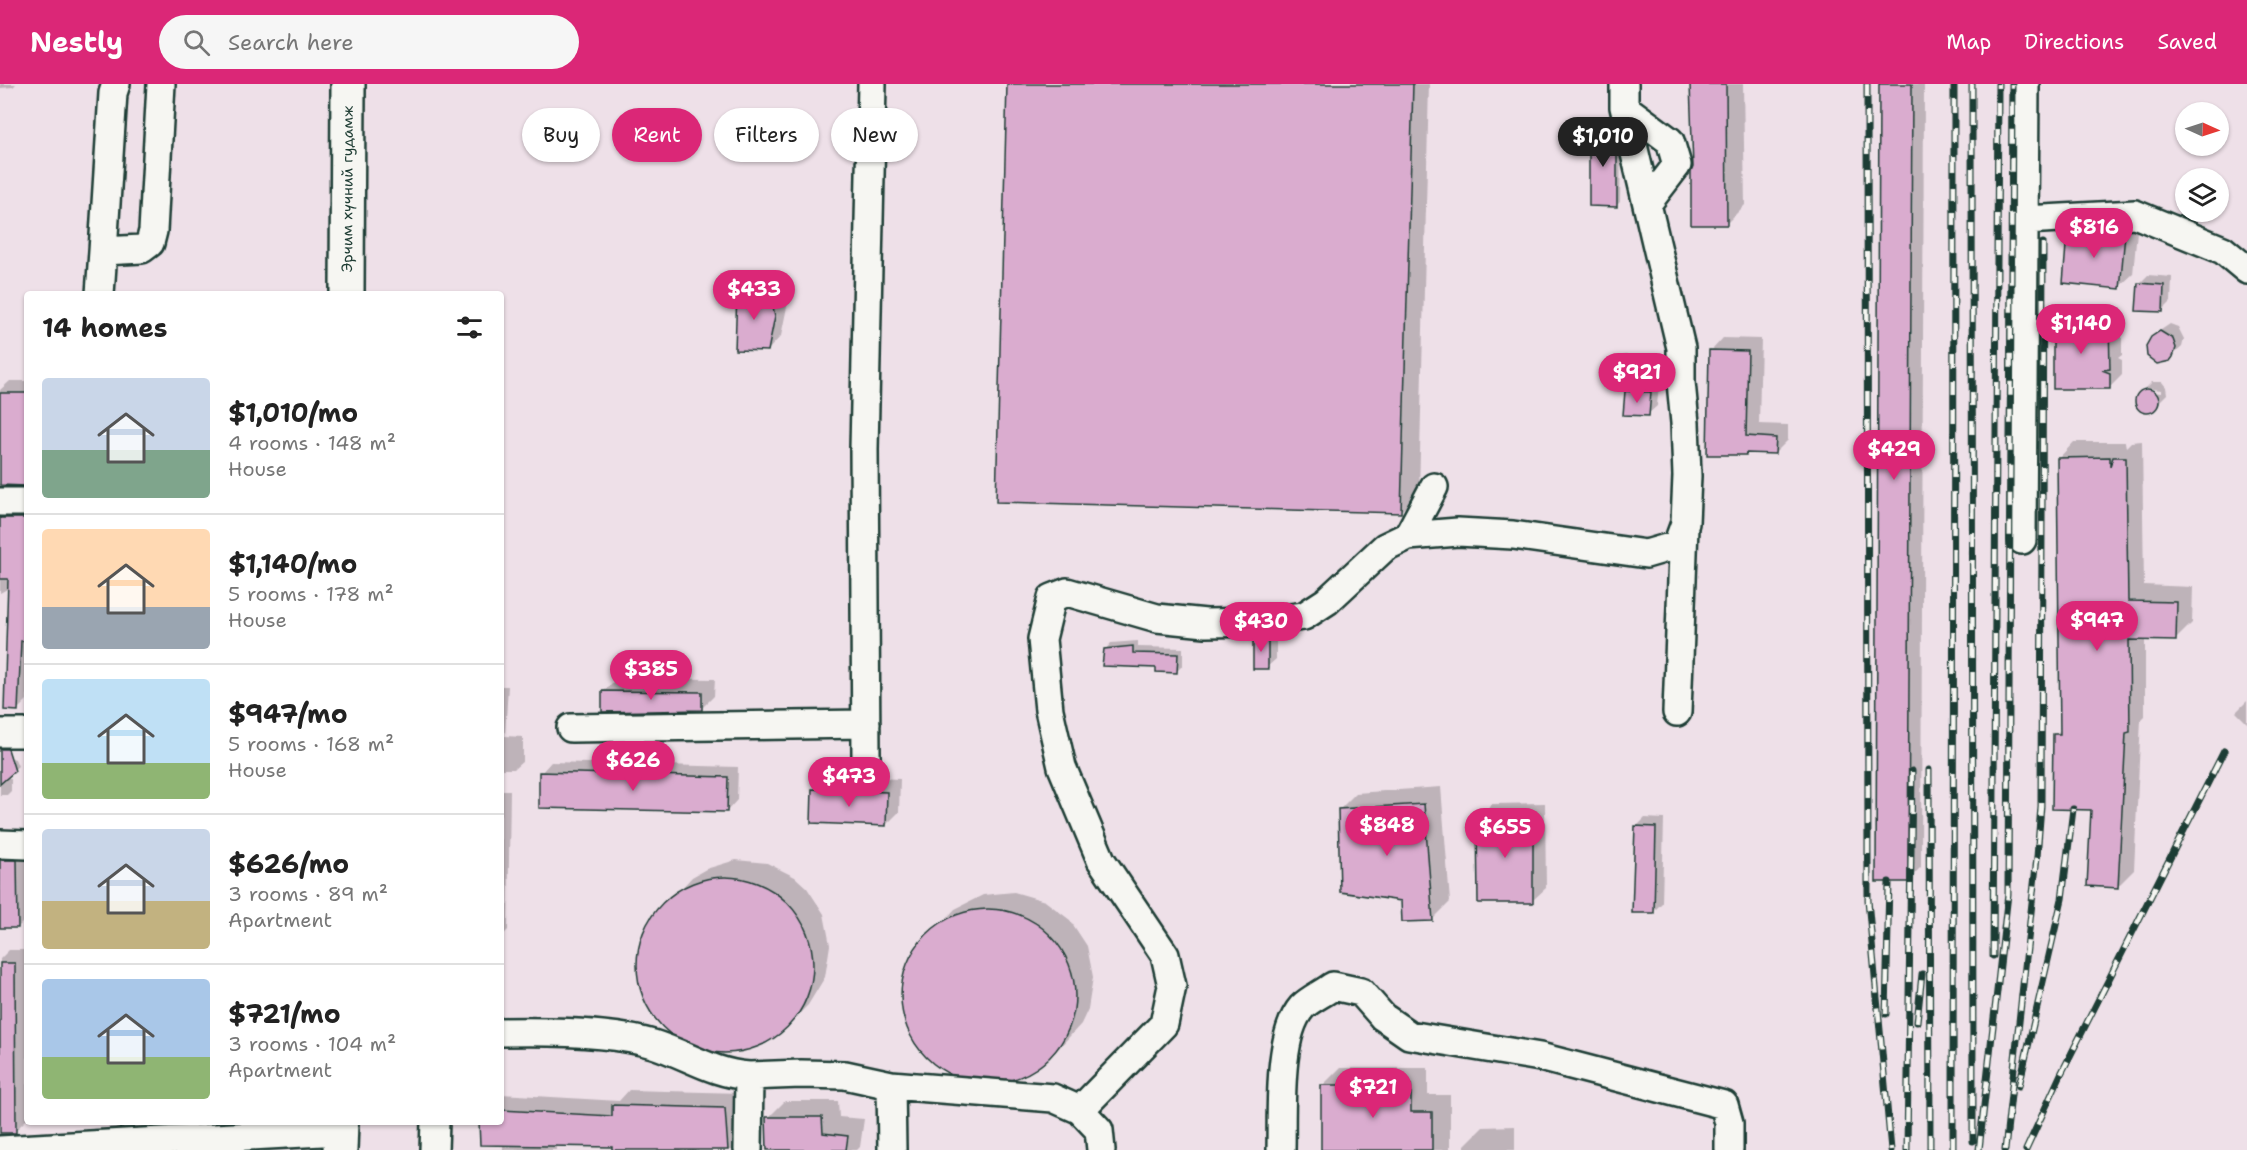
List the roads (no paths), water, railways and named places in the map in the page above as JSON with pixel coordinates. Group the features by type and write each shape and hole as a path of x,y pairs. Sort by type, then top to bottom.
{"main road":[{"name":"Эрчим хүчний гудамж","path":"347,291 348,84"}],"street":[{"path":"100,291 113,93 116,84"},
{"path":"103,251 142,249 150,243 153,231 161,84"},
{"path":"866,758 864,449 872,84"},
{"path":"2022,540 2025,84"},
{"path":"1624,96 1681,348 1687,476 1677,712"},
{"path":"1624,96 1670,141 1677,165 1647,204"},
{"path":"2024,220 2135,214 2223,250 2247,270"},
{"path":"1408,536 1434,487"},
{"path":"0,502 24,502"},
{"path":"1080,1110 1164,1024 1172,986 1165,955 1101,860 1062,767 1049,710 1042,639 1052,598 1067,592 1157,618 1206,623 1260,622 1304,616 1327,601 1385,547 1408,536 1458,532 1513,535 1646,554 1677,545 1684,523"},
{"path":"571,728 866,724"},
{"path":"0,733 24,733"},
{"path":"0,844 24,845"},
{"path":"1281,1150 1283,1072 1290,1028 1302,1007 1333,986 1361,992 1383,1017 1409,1035 1540,1058 1724,1105 1729,1123 1729,1150"},
{"path":"504,1032 628,1038 654,1044 709,1068 730,1074 749,1076 844,1075 891,1085 1053,1098 1080,1110 1099,1130 1101,1150"},
{"path":"748,1150 749,1076"},
{"path":"891,1085 892,1150"},
{"path":"434,1150 435,1125"},
{"path":"0,1150 68,1134 340,1134"}],"railway":[{"path":"1867,84 1868,900 1891,1150"},
{"path":"1953,1150 1954,84"},
{"path":"1972,84 1973,1141"},
{"path":"1993,956 1998,84"},
{"path":"1979,1150 2008,894 2012,84"},
{"path":"2005,1150 2041,806 2043,243"},
{"path":"2026,1150 2061,1074 2224,751"},
{"path":"1929,770 1930,1150"},
{"path":"1907,1150 1912,771"},
{"path":"2019,1086 2062,899 2073,809"},
{"path":"1886,1014 1889,882"},
{"path":"1917,1022 1922,974"}]}
